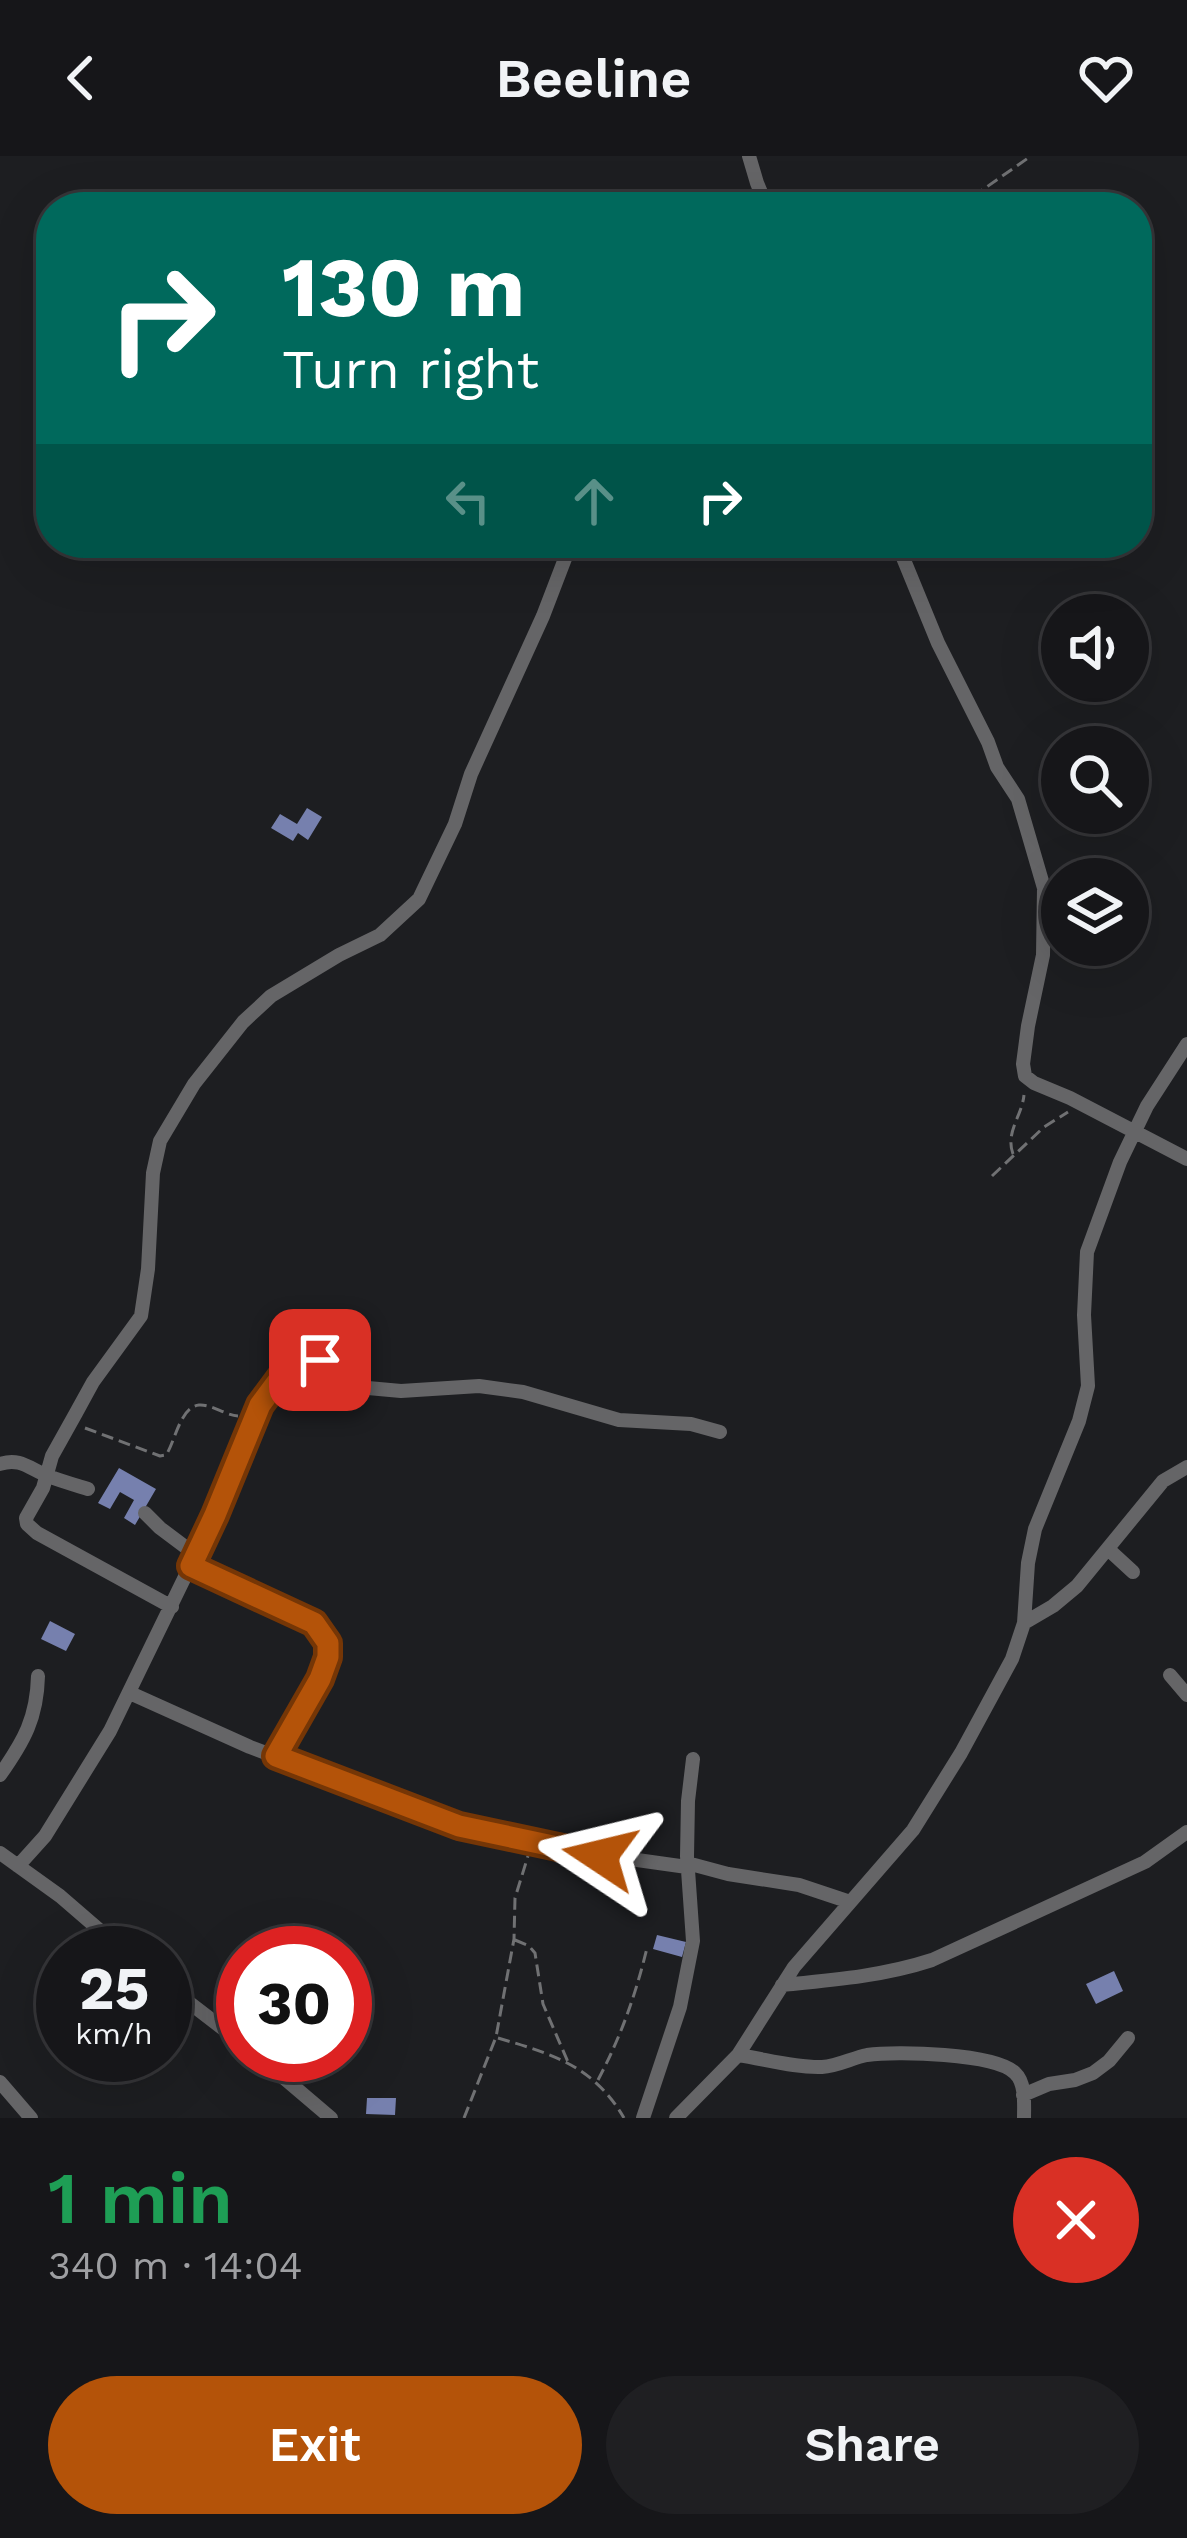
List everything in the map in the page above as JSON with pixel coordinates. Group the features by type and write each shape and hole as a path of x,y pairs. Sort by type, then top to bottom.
{"street":[{"path":"749,156 761,192"},
{"path":"172,1606 30,1529 26,1518 93,1382 141,1316 160,1141 194,1084 242,1022 271,996 380,935 419,898 455,824 471,774 566,558"},
{"path":"903,558 964,699 1018,800 1044,888 1043,956 1026,1039 1025,1074 1034,1083 1187,1159"},
{"path":"676,2118 738,2055 782,1985 913,1830 1012,1659 1024,1623 1035,1529 1079,1421 1088,1385 1087,1252 1135,1131 1187,1044"},
{"path":"18,1866 45,1836 110,1731 194,1561 259,1408 296,1361 320,1360 351,1383 368,1388 479,1386 523,1392 619,1420 691,1424 720,1432"},
{"path":"0,1464 23,1462 88,1490"},
{"path":"1024,1623 1077,1586 1163,1481 1187,1467"},
{"path":"145,1513 194,1561 314,1623 328,1643 320,1679 276,1756"},
{"path":"1108,1549 1133,1572"},
{"path":"1170,1675 1187,1694"},
{"path":"0,1775 32,1724 38,1676"},
{"path":"130,1693 276,1756 459,1826 566,1850 800,1886 850,1902"},
{"path":"643,2118 680,2007 693,1941 687,1865 693,1759"},
{"path":"782,1985 856,1977 932,1960 1145,1862 1187,1832"},
{"path":"0,1853 95,1926"},
{"path":"192,2005 216,2023"},
{"path":"1023,2095 1093,2073 1128,2038"},
{"path":"738,2055 821,2067 873,2054 996,2063 1020,2078 1024,2118"},
{"path":"0,2082 31,2118"},
{"path":"289,2082 331,2118"}],"path":[{"path":"979,192 1031,156"},
{"path":"1014,1155 1010,1139 1023,1103 1025,1074"},
{"path":"992,1176 1050,1122 1084,1105"},
{"path":"66,1430 99,1431 160,1456 172,1447 193,1407 236,1417 259,1408"},
{"path":"464,2118 496,2037 514,1939 515,1898 531,1842"},
{"path":"514,1939 536,1953 543,2004 568,2062"},
{"path":"596,2083 624,2030 647,1948"},
{"path":"496,2037 568,2062 610,2096 624,2118"}],"building":[{"path":"307,808 322,817 308,840 298,833 293,841 271,828 280,814 297,824"},
{"path":"119,1468 156,1489 135,1525 124,1518 134,1500 120,1492 110,1509 98,1503"},
{"path":"50,1621 75,1634 66,1651 41,1639"},
{"path":"657,1935 686,1942 682,1957 653,1949"},
{"path":"1114,1971 1123,1991 1096,2004 1086,1984"},
{"path":"367,2098 396,2098 395,2115 366,2114"}],"route":[{"path":"320,1360 296,1361 260,1405 191,1566 314,1623 328,1643 320,1679 276,1756 459,1826 600,1856"}]}
